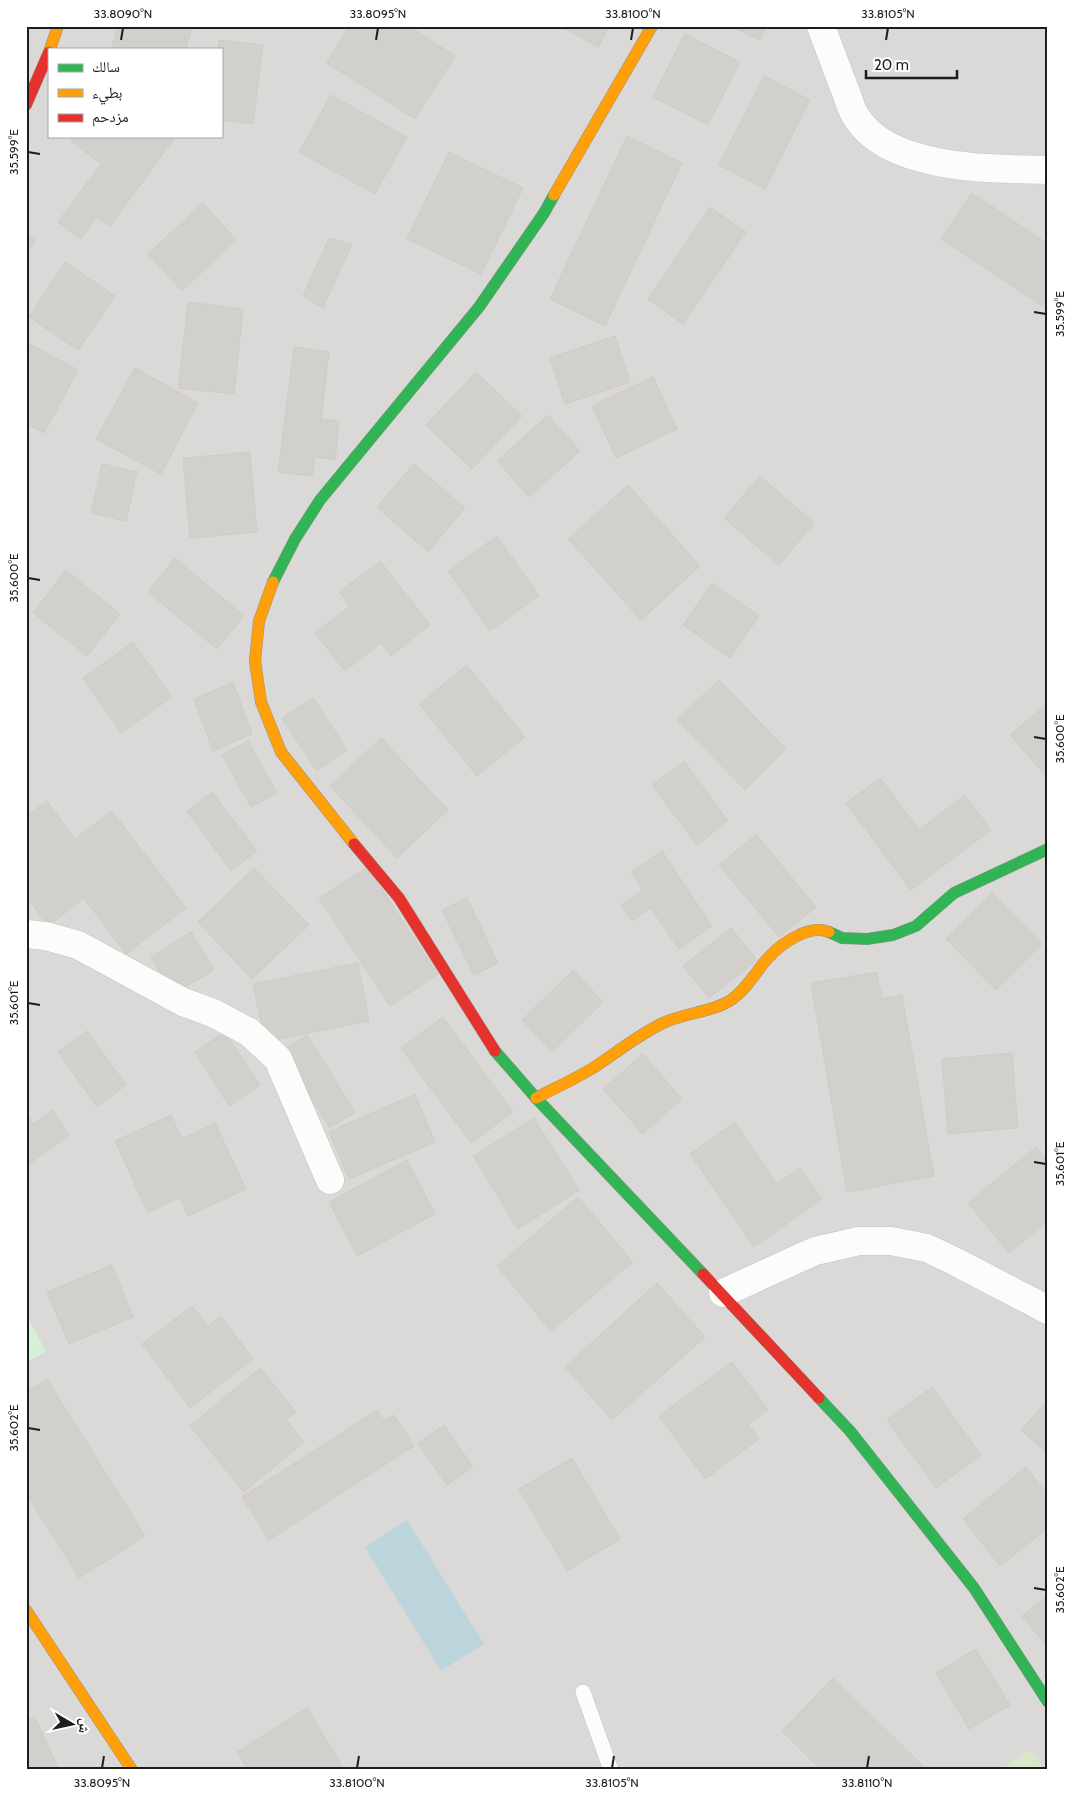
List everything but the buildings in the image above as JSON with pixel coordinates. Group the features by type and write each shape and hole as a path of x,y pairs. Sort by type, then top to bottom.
{"street":[{"path":"50,48 58,26"},
{"path":"652,26 544,213 479,307 320,500 295,539 274,578 259,621 255,661 261,702 281,752 323,807 399,898 497,1054 536,1098 723,1293 850,1431 974,1588 1048,1702"},
{"path":"821,26 856,118 870,134 886,145 915,156 978,168 1048,170"},
{"path":"26,105 48,52"},
{"path":"536,1098 591,1069 640,1035 665,1022 692,1012 718,1006 731,1000 744,988 770,956 792,939 807,932 823,930 842,938 867,939 893,935 916,926 954,893 1048,849"},
{"path":"26,934 46,936 78,945 183,1002 213,1013 249,1032 278,1059 330,1180"},
{"path":"723,1293 815,1251 859,1240 891,1241 927,1248 1048,1310"},
{"path":"26,1610 132,1770"}],"lane":[{"path":"583,1692 611,1770"}],"shaded area":[{"path":"26,26 1048,26 1048,1770 26,1770"}],"green space":[{"path":"26,1314 46,1352 26,1362"},
{"path":"1031,1750 1044,1770 999,1770"}],"water":[{"path":"407,1520 484,1644 441,1671 365,1547"}],"traffic: fast":[{"path":"273,582 295,539 320,500 479,307 544,213 554,195"},
{"path":"829,932 842,938 867,939 893,935 916,926 954,893 1048,849"},
{"path":"495,1051 536,1098 703,1274"},
{"path":"819,1398 850,1431 974,1588 1048,1702"}],"traffic: slow":[{"path":"50,48 58,26"},
{"path":"554,195 652,26"},
{"path":"273,582 259,621 255,661 261,702 281,752 354,844"},
{"path":"536,1098 593,1068 663,1023 716,1007 731,1000 742,991 774,952 796,936 821,930 829,932"},
{"path":"26,1610 132,1770"}],"traffic: jam":[{"path":"26,105 48,54"},
{"path":"354,844 399,898 495,1051"},
{"path":"703,1274 819,1398"}]}
